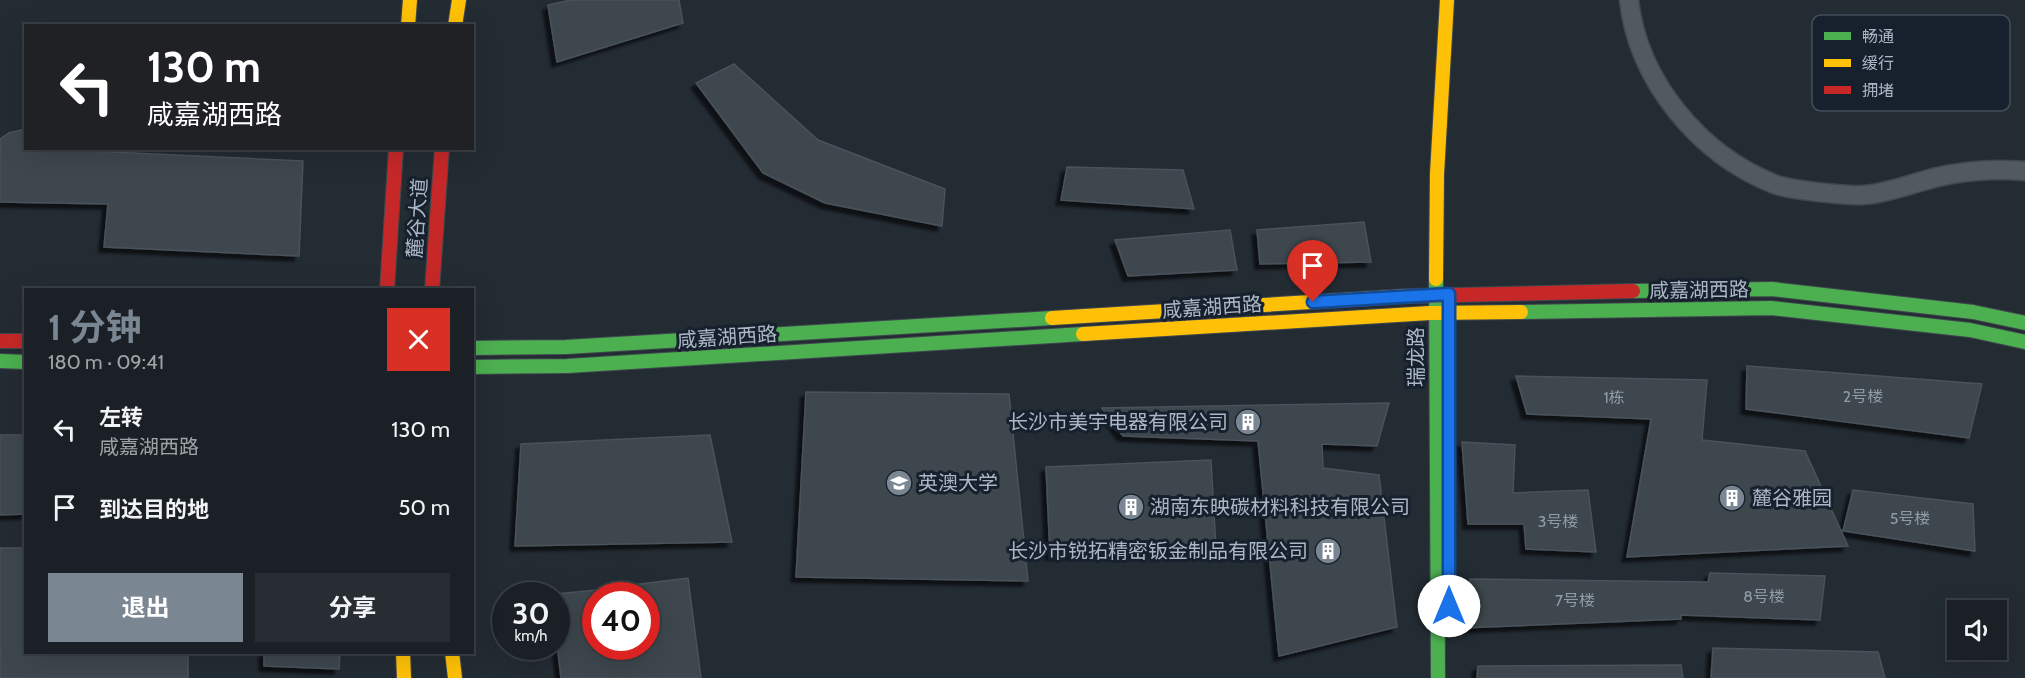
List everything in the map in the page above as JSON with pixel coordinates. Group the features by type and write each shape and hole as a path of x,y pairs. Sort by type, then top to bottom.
{"main road":[{"path":"408,24 410,0"},
{"path":"455,24 459,0"},
{"name":"瑞龙路","path":"1438,678 1442,294 1437,174 1447,0"},
{"name":"瑞龙路","path":"1442,294 1458,0"},
{"name":"麓谷大道","path":"387,288 396,150"},
{"name":"麓谷大道","path":"432,288 442,150"},
{"name":"咸嘉湖西路","path":"474,348 566,348 1442,294 1772,290 1973,312 2025,323"},
{"name":"咸嘉湖西路","path":"474,367 567,366 1442,313 1771,308 1970,330 2025,342"},
{"name":"瑞龙路","path":"1442,313 1450,678"},
{"path":"0,341 24,341"},
{"path":"0,361 24,362"},
{"path":"403,654 404,678"},
{"path":"452,654 454,678"}],"street":[{"path":"1629,0 1631,17 1651,73 1685,123 1730,161 1775,184 1865,195 1952,174 2008,169 2025,171"}],"building":[{"path":"571,0 679,0 683,23 557,62 548,5"},
{"path":"734,64 818,140 945,189 942,226 825,203 763,173 696,83"},
{"path":"24,129 24,150 303,161 299,256 104,247 108,204 0,202 0,139 9,133"},
{"path":"1067,167 1183,170 1194,209 1061,200"},
{"path":"1364,222 1371,262 1260,264 1257,230"},
{"path":"1230,230 1237,270 1128,276 1115,240"},
{"path":"1747,366 1982,384 1969,438 1746,409"},
{"name":"麓谷雅园","path":"1516,376 1707,380 1702,440 1805,451 1848,546 1627,557 1651,419 1527,414"},
{"name":"英澳大学","path":"806,392 1009,394 1028,581 796,577"},
{"name":"长沙市锐拓精密钣金制品有限公司","path":"1389,403 1377,446 1322,444 1323,468 1379,475 1397,627 1279,656 1258,441 1123,436 1102,408"},
{"path":"0,435 24,435 24,514 0,515"},
{"path":"710,435 732,542 515,546 521,444"},
{"path":"1462,442 1515,445 1513,493 1588,490 1596,552 1526,549 1524,524 1468,524"},
{"name":"湖南东映碳材料科技有限公司","path":"1211,460 1216,548 1050,555 1046,467"},
{"path":"1853,490 1973,504 1975,551 1843,531"},
{"path":"0,548 24,548 24,654 188,654 188,678 0,678"},
{"path":"1710,573 1825,576 1820,620 1681,615 1681,619 1462,628 1470,579 1708,582"},
{"path":"688,578 701,678 561,678 559,660 570,660 570,593 582,591 582,660 660,660 660,582 656,582"},
{"path":"1713,648 1878,652 1885,678 1711,678"},
{"path":"264,654 340,654 339,669 264,666"},
{"path":"1681,665 1683,678 1477,678 1478,666"}],"traffic: fast":[{"path":"1436,279 1438,678"},
{"path":"1633,291 1772,289 1973,312 2025,323"},
{"path":"1521,312 1771,308 1970,330 2025,342"},
{"path":"474,348 566,347 1052,318"},
{"path":"474,367 567,366 1083,334"},
{"path":"0,361 24,362"}],"traffic: slow":[{"path":"408,24 410,0"},
{"path":"455,24 459,0"},
{"path":"1436,279 1437,174 1447,0"},
{"path":"1052,318 1409,296"},
{"path":"1083,334 1430,313 1521,312"},
{"path":"403,654 404,678"},
{"path":"452,654 455,678"}],"traffic: jam":[{"path":"387,288 396,150"},
{"path":"432,288 442,150"},
{"path":"1409,296 1633,291"},
{"path":"0,341 24,341"}],"place":[{"name":"长沙市美宇电器有限公司","path":"1248,422"},
{"name":"英澳大学","path":"899,483"},
{"name":"麓谷雅园","path":"1732,498"},
{"name":"湖南东映碳材料科技有限公司","path":"1131,507"},
{"name":"长沙市锐拓精密钣金制品有限公司","path":"1328,551"}],"route":[{"path":"1313,302 1449,294 1449,606"}]}
